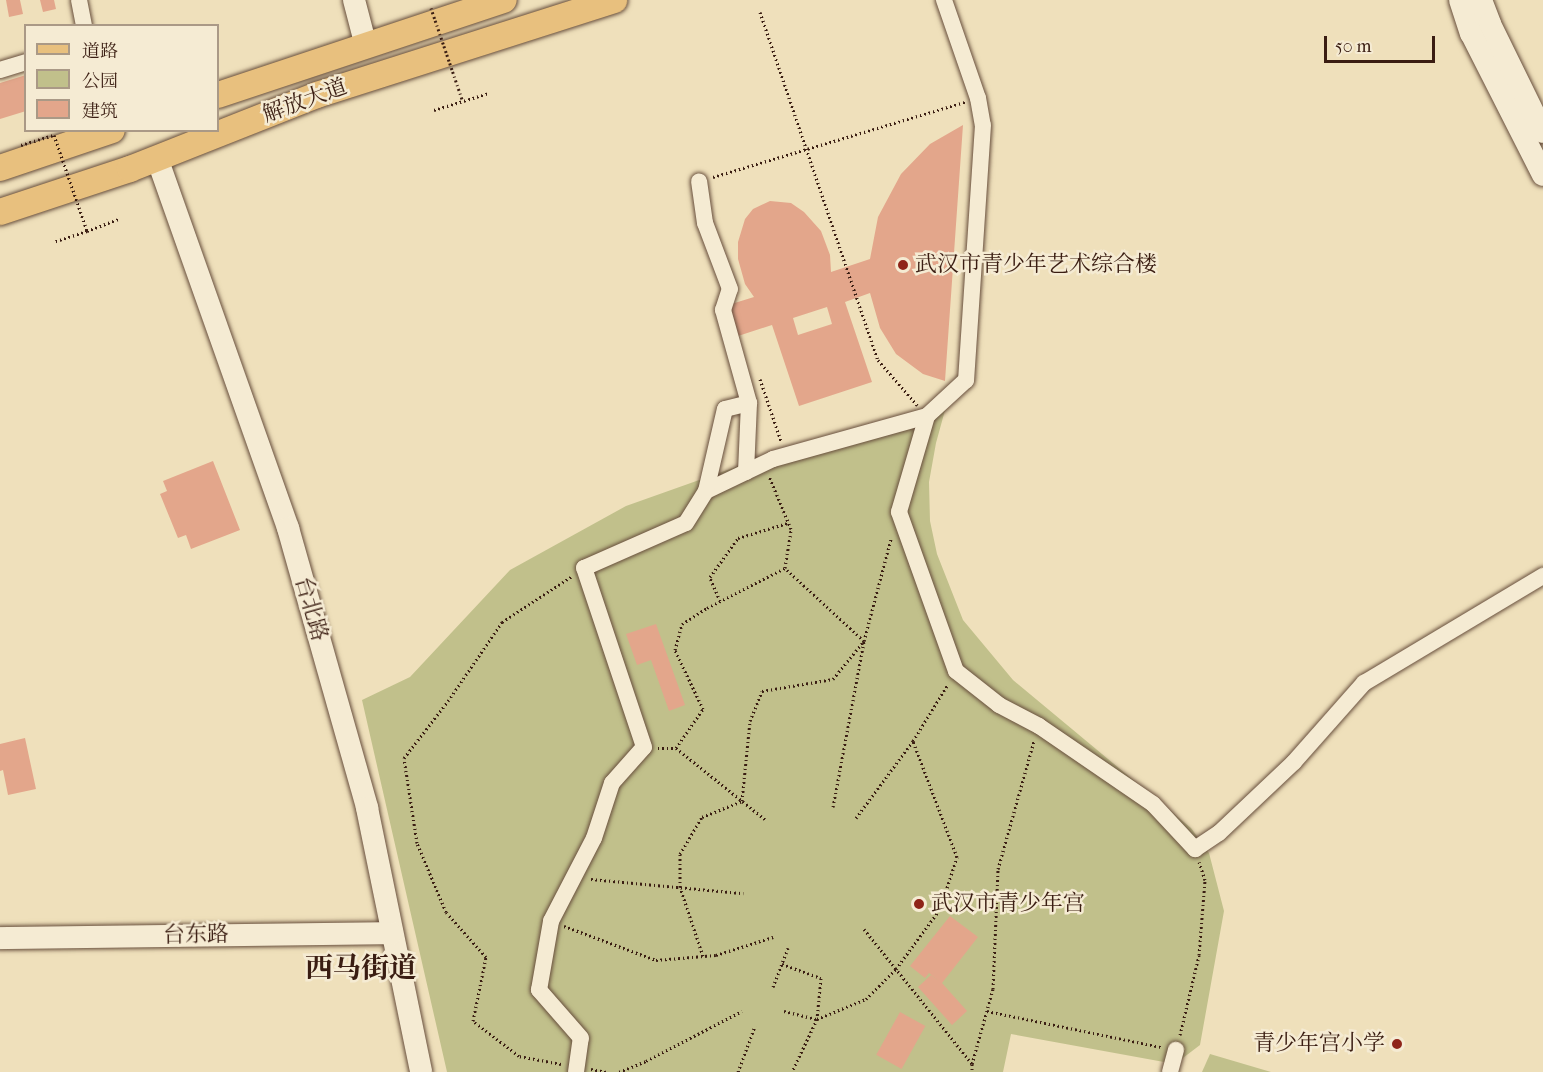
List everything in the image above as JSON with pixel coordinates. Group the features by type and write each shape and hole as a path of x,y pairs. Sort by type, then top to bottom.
{"main road":[{"path":"354,0 366,46"},
{"name":"解放大道","path":"219,95 504,0"},
{"name":"解放大道","path":"0,212 157,158 317,95 614,0"},
{"path":"1460,0 1471,33 1543,176"},
{"path":"1481,0 1490,24 1543,132"},
{"path":"0,168 106,132"},
{"name":"台北路","path":"157,158 288,528 367,808 421,1072"},
{"name":"台东路","path":"0,938 391,933"}],"street":[{"path":"79,0 84,24"},
{"path":"706,491 764,463 927,416 966,380 984,141 978,98 944,0"},
{"path":"0,70 24,63"},
{"path":"699,181 705,223 730,289 723,310 749,403 746,472"},
{"path":"577,1070 581,1038 539,990 551,921 594,838 612,783 644,747 584,568 686,523 706,491 725,409 749,403"},
{"path":"927,416 899,512 956,671 999,705 1039,726 1153,804 1195,849 1219,833 1294,762 1364,682 1543,576"},
{"path":"1170,1072 1176,1050"}],"path":[{"path":"431,8 463,102"},
{"path":"760,12 878,360 927,416"},
{"path":"434,110 489,93"},
{"path":"699,181 978,98"},
{"path":"21,145 54,135 87,231"},
{"path":"54,242 119,219"},
{"path":"764,463 791,529 785,568"},
{"path":"833,807 864,641 899,512"},
{"path":"720,601 710,577 738,538 789,523"},
{"path":"577,1070 519,1056 473,1021 486,957 446,912 417,843 404,758 448,701 502,622 584,568"},
{"path":"785,568 864,641"},
{"path":"676,748 704,709 675,650 682,624 720,601 785,568"},
{"path":"742,801 750,721 762,690 833,679 864,641"},
{"path":"856,818 913,741 956,671"},
{"path":"972,1072 972,1064 993,989 998,869 1039,726"},
{"path":"784,1011 818,1019 866,999 896,969 940,909 957,857 913,741"},
{"path":"644,747 676,748 766,820"},
{"path":"703,957 680,887 680,854 702,818 742,801"},
{"path":"987,1011 1176,1050 1199,955 1205,880 1195,849"},
{"path":"574,877 743,893"},
{"path":"551,921 656,960 716,956 773,937"},
{"path":"864,929 972,1064"},
{"path":"773,987 788,948"},
{"path":"782,963 821,978 818,1019 792,1072"},
{"path":"619,1072 646,1061 742,1011"},
{"path":"738,1072 755,1026"}],"green space":[{"path":"947,403 936,443 929,482 930,521 937,554 963,620 1013,680 1191,828 1209,853 1224,911 1200,1045 1175,1064 1011,1034 1003,1072 447,1072 362,700 410,677 510,570 626,506 764,457"},
{"path":"1210,1054 1271,1072 1202,1072"}],"building":[{"path":"6,0 20,0 23,14 9,17"},
{"path":"40,0 54,0 56,9 43,12"},
{"path":"24,76 24,112 0,119 0,83"},
{"name":"武汉市青少年艺术综合楼","path":"963,125 945,381 923,374 896,354 880,328 870,293 845,302 872,382 799,406 772,325 735,337 725,306 754,297 745,284 738,259 738,242 745,219 753,209 770,201 791,203 804,212 821,231 830,255 831,272 870,259 878,217 901,174 930,144","holes":["827,307 832,324 798,335 793,318"]},
{"path":"213,461 240,530 191,549 186,535 178,538 160,494 167,491 163,481"},
{"path":"656,624 685,705 669,711 651,660 637,665 626,634"},
{"path":"25,738 36,789 8,795 3,770 0,771 0,744"},
{"path":"950,916 978,937 942,983 967,1011 952,1025 918,987 931,975 939,981 929,973 925,978 910,966"},
{"path":"900,1012 925,1026 902,1069 876,1055"}],"place":[{"name":"武汉市青少年艺术综合楼","path":"903,265"},
{"name":"武汉市青少年宫","path":"919,904"},
{"name":"青少年宫小学","path":"1397,1044"}],"district":[{"name":"西马街道","path":"361,968"}]}
